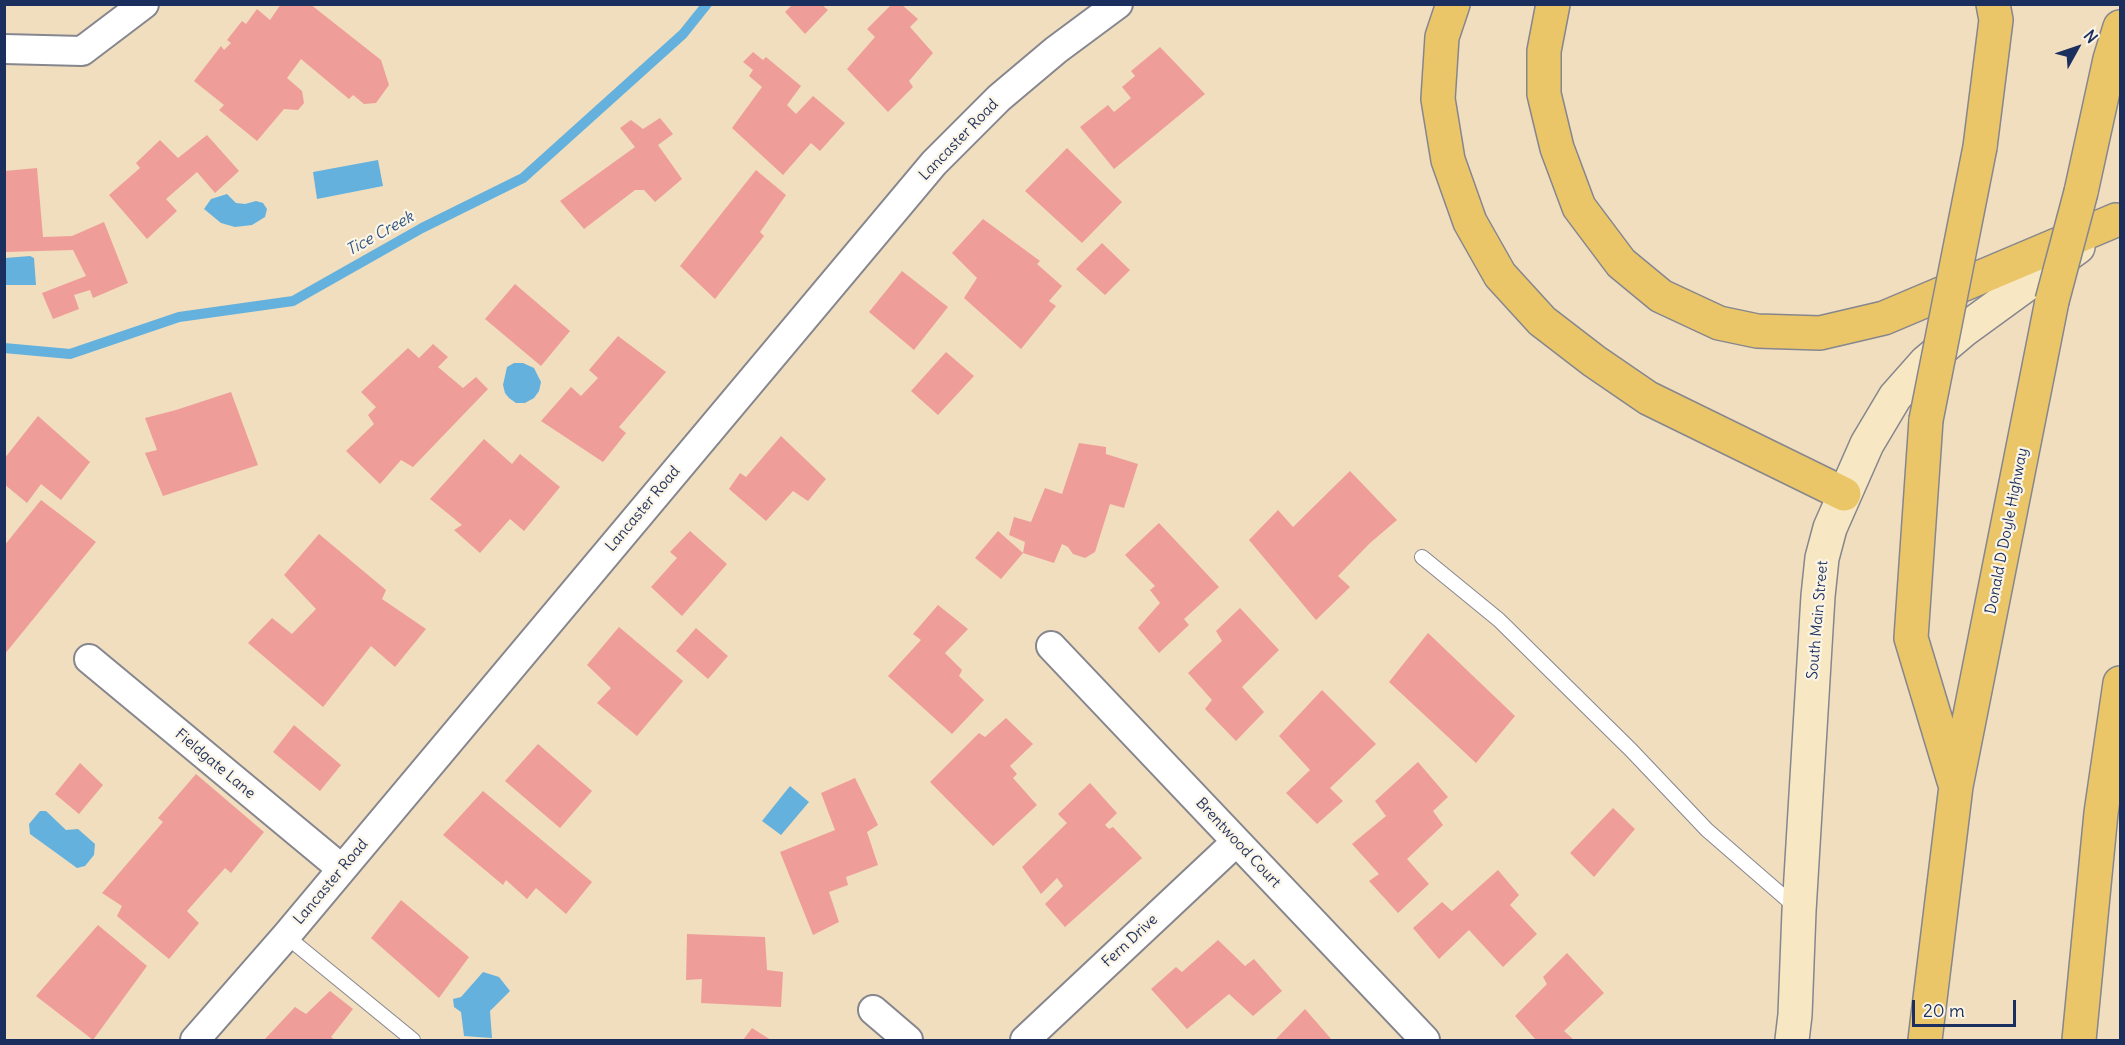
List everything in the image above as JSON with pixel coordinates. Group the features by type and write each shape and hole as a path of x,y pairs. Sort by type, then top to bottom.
{"highway":[{"path":"1453,4 1442,37 1438,99 1446,150 1470,222 1500,275 1542,321 1594,361 1648,398 1844,494"},
{"path":"1553,4 1544,51 1544,94 1557,148 1579,207 1621,263 1661,296 1719,323 1757,331 1820,333 1884,318 2118,218"},
{"path":"1956,786 1911,638 1926,420 1980,147 1996,20 1993,4"},
{"name":"Donald D Doyle Highway","path":"1925,1041 1956,786 2052,301 2081,192 2110,59 2121,27"},
{"path":"2079,1041 2101,813 2121,684"}],"main road":[{"name":"South Main Street","path":"1792,1041 1818,596 1822,558 1830,528 1867,444 1896,397 1926,362 1964,330 2118,218"}],"street":[{"path":"4,49 82,51 144,4"},
{"name":"Lancaster Road","path":"195,1041 286,936 934,163 999,98 1056,50 1118,4"},
{"name":"Brentwood Court","path":"1051,646 1425,1041"},
{"name":"Fieldgate Lane","path":"89,659 342,869"},
{"name":"Fern Drive","path":"1025,1041 1236,842"},
{"path":"873,1010 908,1041"}],"lane":[{"path":"1422,556 1499,620 1631,750 1707,830 1799,910"},
{"path":"286,936 413,1041"}],"water":[{"path":"378,160 383,186 317,199 313,172"},
{"path":"227,194 236,203 245,204 256,201 263,203 267,209 265,217 252,225 235,227 221,223 204,209 211,199"},
{"path":"30,256 34,258 36,285 5,285 5,258"},
{"path":"514,363 523,363 534,368 541,382 534,398 525,403 516,403 505,393 503,385 507,367"},
{"path":"790,786 809,802 781,835 762,821"},
{"path":"40,811 46,811 66,830 78,829 95,844 94,855 85,866 77,868 30,834 29,824"},
{"path":"483,972 499,977 510,991 490,1011 492,1038 464,1036 461,1012 454,1007 453,999 461,997"}],"building":[{"path":"281,4 310,4 381,60 389,85 376,103 364,104 353,95 349,99 301,59 287,78 302,91 304,103 298,110 284,109 257,141 219,110 224,105 194,81 221,46 224,50 231,43 227,40 242,21 246,24 257,9 270,20"},
{"path":"793,4 821,4 828,10 805,34 785,12"},
{"path":"892,4 901,4 918,19 910,27 933,53 909,81 913,87 888,112 847,69 875,37 867,29"},
{"path":"1160,47 1205,94 1114,169 1080,127 1108,105 1114,112 1131,98 1122,87 1135,76 1131,71"},
{"path":"753,52 763,60 766,57 801,86 787,105 796,114 813,96 845,123 820,151 811,143 783,175 732,128 762,87 749,76 753,70 743,62"},
{"path":"660,118 673,134 658,145 682,179 655,202 644,190 635,190 584,229 560,201 635,147 620,128 631,120 643,129"},
{"path":"207,135 239,171 215,193 197,172 166,199 177,211 147,239 109,195 140,168 136,163 160,140 178,158"},
{"path":"1067,148 1122,202 1082,243 1025,191"},
{"path":"37,168 43,237 72,236 104,222 128,283 93,298 90,290 74,295 79,309 53,319 42,293 86,276 73,250 5,252 5,171"},
{"path":"756,170 786,195 760,232 764,236 715,299 680,266"},
{"path":"983,219 1040,261 1037,264 1062,286 1049,301 1056,306 1021,349 964,298 977,278 952,253"},
{"path":"1102,243 1130,270 1105,295 1076,269"},
{"path":"902,271 948,307 914,350 869,312"},
{"path":"515,284 570,331 541,366 485,319"},
{"path":"618,336 666,372 619,427 626,433 603,462 541,421 571,387 581,396 598,378 589,370"},
{"path":"433,344 448,357 438,367 463,388 476,377 488,389 413,467 401,460 380,484 346,451 374,424 368,415 376,407 361,392 408,348 419,358"},
{"path":"946,352 974,376 938,415 911,391"},
{"path":"231,392 258,465 163,496 145,453 157,450 145,418"},
{"path":"38,416 90,462 61,500 41,484 27,503 4,484 4,459"},
{"path":"781,436 826,479 808,501 793,491 766,521 729,489 740,473 746,477"},
{"path":"484,439 512,464 520,454 560,487 524,531 510,519 480,553 454,530 462,525 430,499"},
{"path":"1079,443 1106,447 1106,454 1138,464 1124,508 1110,504 1095,552 1085,558 1073,554 1068,547 1062,544 1054,563 1023,553 1025,542 1009,535 1014,517 1031,522 1045,488 1062,494"},
{"path":"1350,471 1397,520 1370,543 1338,576 1350,587 1316,620 1249,540 1278,510 1293,527"},
{"path":"41,500 96,542 4,655 4,546"},
{"path":"1159,523 1219,587 1184,619 1189,625 1159,653 1138,628 1160,603 1150,590 1155,586 1125,555"},
{"path":"690,531 727,564 682,616 651,587 677,558 670,552"},
{"path":"998,531 1023,553 1001,579 975,558"},
{"path":"319,534 386,590 382,599 426,629 395,667 371,646 323,707 248,643 272,618 292,634 316,609 284,575"},
{"path":"938,605 968,629 945,653 962,670 959,676 984,700 952,734 888,676 921,640 913,634"},
{"path":"1240,608 1279,650 1242,687 1264,712 1236,741 1205,709 1212,700 1188,673 1222,641 1216,631"},
{"path":"619,627 683,681 637,736 597,703 611,688 587,665"},
{"path":"696,628 728,656 708,679 676,651"},
{"path":"1428,633 1515,716 1476,763 1389,682"},
{"path":"1322,690 1376,744 1330,788 1343,801 1317,824 1286,793 1310,770 1279,736"},
{"path":"1006,718 1033,744 1010,766 1017,774 1013,778 1037,805 993,846 930,782 979,733 985,737"},
{"path":"294,725 341,765 320,791 273,752"},
{"path":"538,744 592,791 560,828 505,781"},
{"path":"1418,762 1448,797 1433,811 1443,825 1407,859 1429,884 1398,913 1369,881 1379,874 1352,844 1386,816 1375,801"},
{"path":"80,763 103,785 79,814 55,794"},
{"path":"196,774 264,832 231,873 225,868 187,911 199,923 169,959 117,916 122,906 102,893 163,822 158,818"},
{"path":"855,778 878,825 867,832 878,865 846,877 848,885 829,892 839,922 813,935 780,852 835,830 821,793"},
{"path":"1090,783 1117,813 1105,825 1109,829 1113,827 1142,858 1065,927 1045,904 1063,886 1057,878 1041,894 1022,867 1067,823 1058,814"},
{"path":"483,791 592,882 566,914 536,888 527,899 506,880 503,885 443,835"},
{"path":"1613,808 1635,829 1594,877 1570,853"},
{"path":"1498,870 1519,895 1510,905 1537,934 1503,967 1469,930 1439,959 1413,928 1442,902 1452,911"},
{"path":"401,900 469,957 439,998 371,938"},
{"path":"98,925 147,966 93,1040 36,996"},
{"path":"687,934 765,937 767,970 783,972 781,1007 701,1003 702,979 686,980"},
{"path":"1218,940 1245,966 1254,959 1282,991 1253,1016 1229,994 1187,1029 1151,989 1176,967 1182,972"},
{"path":"1567,953 1604,993 1564,1031 1574,1040 1536,1040 1515,1016 1547,984 1543,977"},
{"path":"330,991 353,1009 331,1037 335,1040 264,1040 295,1007 306,1014"},
{"path":"1305,1009 1332,1040 1275,1040"},
{"path":"752,1028 771,1040 743,1040"}],"waterway":[{"name":"Tice Creek","path":"4,348 70,354 179,317 293,301 422,228 523,178 683,34 707,4"}]}
